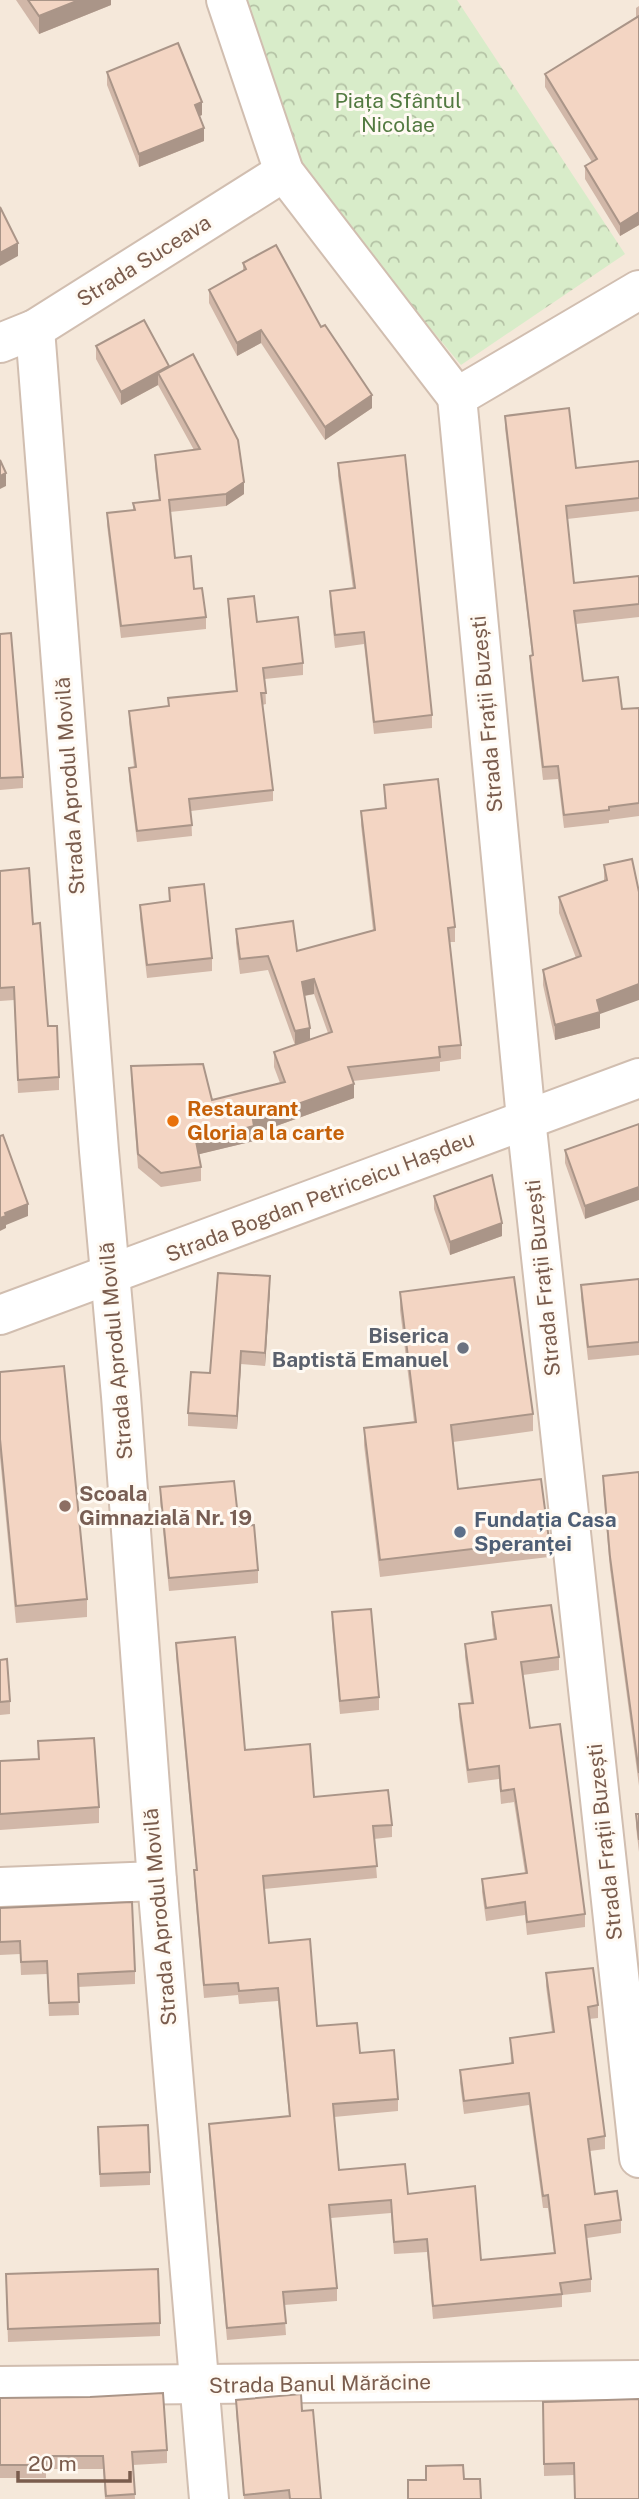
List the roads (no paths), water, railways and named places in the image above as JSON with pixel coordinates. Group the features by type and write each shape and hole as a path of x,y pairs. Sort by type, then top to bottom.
{"street":[{"path":"226,0 284,172 457,397 639,290"},
{"name":"Strada Suceava","path":"0,343 34,329 284,172"},
{"name":"Strada Aprodul Movilă","path":"34,329 157,1881 209,2499"},
{"name":"Strada Frații Buzești","path":"457,397 526,1119 639,2158"},
{"name":"Strada Bogdan Petriceicu Hașdeu","path":"0,1315 639,1078"},
{"path":"0,1887 157,1881"},
{"name":"Strada Banul Mărăcine","path":"0,2386 639,2380"}],"place":[{"name":"Restaurant Gloria a la carte","path":"173,1121"},
{"name":"Biserica Baptistă Emanuel","path":"463,1348"},
{"name":"Scoala Gimnazială Nr. 19","path":"65,1506"},
{"name":"Fundația Casa Speranței","path":"460,1532"}],"park label":[{"name":"Piața Sfântul Nicolae","path":"398,113"}]}
